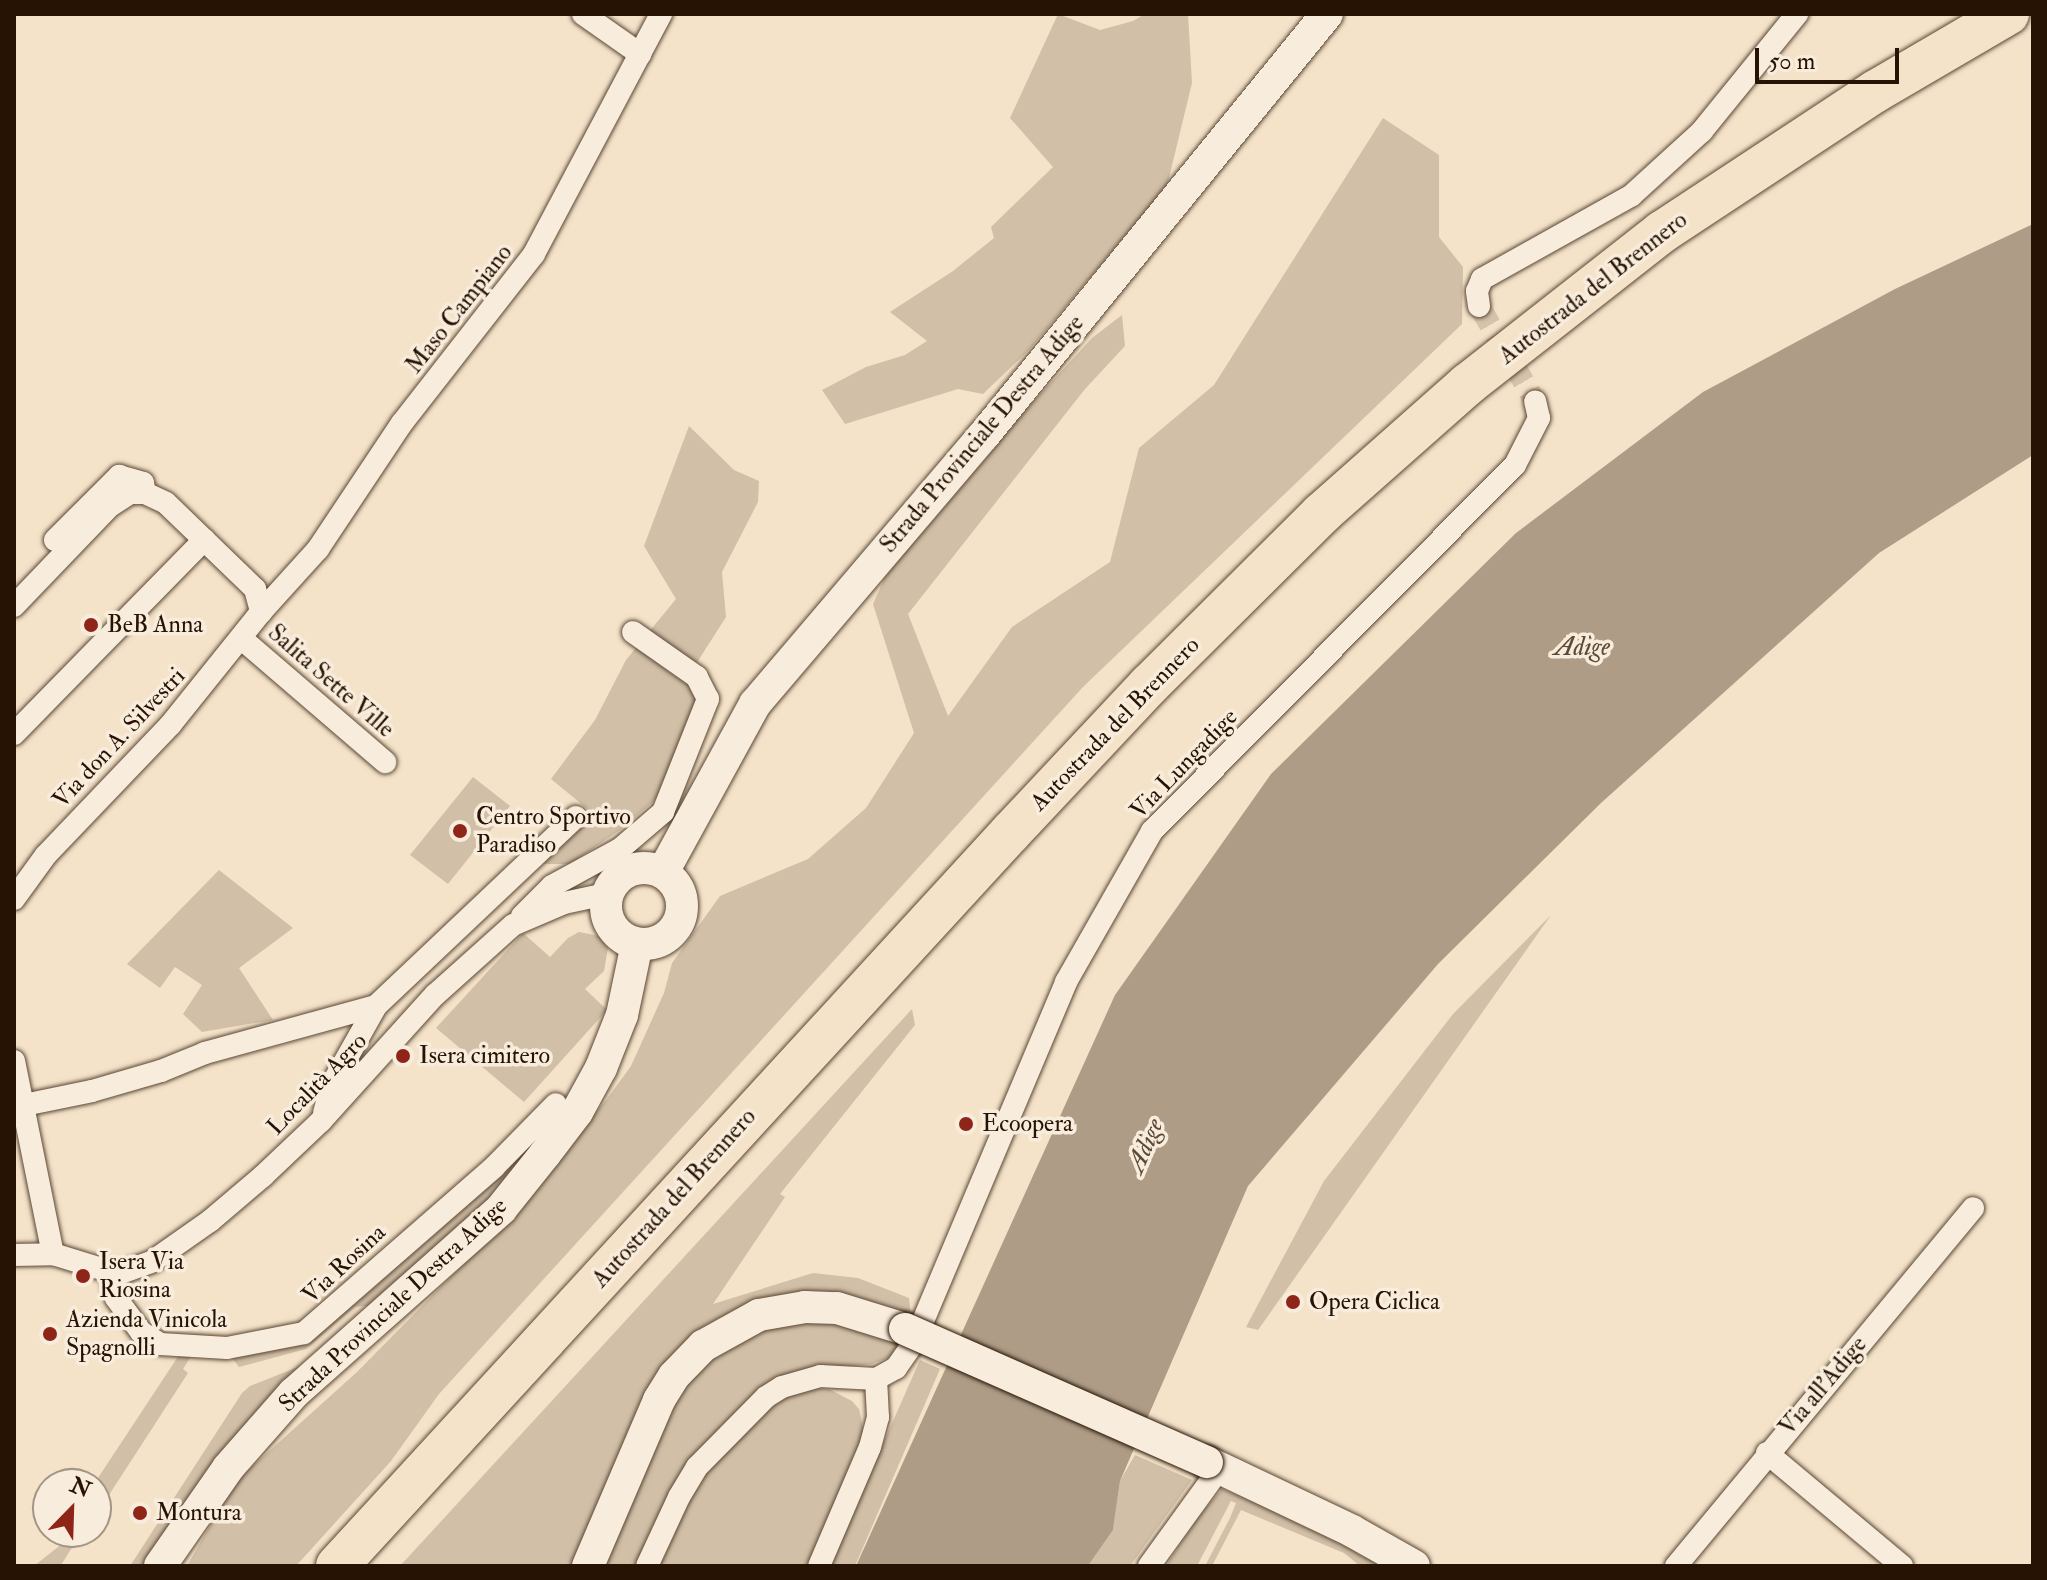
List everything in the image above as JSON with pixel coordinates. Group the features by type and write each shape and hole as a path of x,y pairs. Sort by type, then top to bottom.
{"highway":[{"name":"Autostrada del Brennero","path":"337,1566 1011,832 1149,685 1321,514 1468,384 1662,232 1800,139 2008,14"},
{"name":"Autostrada del Brennero","path":"371,1566 1153,716 1341,529 1507,382 1590,315 1838,144 2033,30"}],"main road":[{"name":"Strada Provinciale Destra Adige","path":"663,872 755,704 984,435 1327,14"},
{"path":"647,867 663,872 675,882 682,896 682,912 677,926 667,937 653,944 637,944 618,935 606,916 606,894 615,879 629,869 647,867"},
{"name":"Strada Provinciale Destra Adige","path":"160,1566 228,1468 294,1393 501,1209 545,1154 577,1112 601,1068 622,1015 637,944"},
{"path":"588,1566 659,1400 674,1376 703,1346 759,1315 805,1307 837,1308 914,1331 1214,1465 1352,1531 1414,1566"}],"street":[{"path":"583,14 640,54"},
{"name":"Maso Campiano","path":"261,612 318,549 402,423 534,254 661,14"},
{"path":"1479,306 1477,291 1482,279 1632,195 1702,131 1797,14"},
{"name":"Via Lungadige","path":"876,1379 896,1368 1066,982 1152,831 1515,465 1539,418 1535,401"},
{"path":"14,583 119,476 143,483 145,493"},
{"path":"14,606 110,506 130,493 145,493 166,503 255,589 261,612"},
{"path":"14,734 204,540"},
{"name":"Via don A. Silvestri","path":"14,899 46,855 171,724 261,612"},
{"path":"513,925 552,886 620,849 663,812 708,699 697,677 633,632"},
{"name":"Salita Sette Ville","path":"242,639 385,762"},
{"path":"321,1121 331,1086 376,1006 576,817"},
{"name":"Località Agro","path":"118,1274 153,1261 210,1221 321,1121 435,995 513,925 564,903 606,894"},
{"path":"24,1105 161,1071 205,1053 376,1006"},
{"path":"14,1061 53,1254"},
{"name":"Via Rosina","path":"118,1274 113,1285 116,1298 141,1332 160,1344 227,1348 304,1333 494,1167 556,1104"},
{"name":"Via all'Adige","path":"1676,1566 1973,1208"},
{"path":"14,1255 53,1254 118,1274"},
{"path":"647,1566 679,1497 697,1467 766,1397 790,1384 820,1376 876,1379 878,1417 870,1447 819,1566"},
{"path":"1767,1453 1902,1566"},
{"path":"1149,1566 1214,1465"}],"shaded area":[{"path":"1058,14 1100,30 1133,21 1145,14 1188,14 1192,83 1167,186 1028,351 983,394 958,389 845,424 822,390 866,367 905,355 927,341 890,312 953,271 994,238 991,227 1053,167 1010,118"},
{"path":"1383,118 1439,155 1439,237 1463,267 1462,324 1083,687 439,1394 391,1461 296,1566 187,1566 235,1482 357,1372 498,1229 607,1099 631,1066 664,993 672,963 720,896 808,859 866,808 914,733 873,604 897,550 1092,338 1122,315 1125,346 1085,389 908,614 948,716 1012,627 1110,562 1139,448 1214,385"},
{"path":"689,426 734,470 759,481 758,502 722,572 726,617 696,664 716,703 672,785 620,830 570,864 542,864 590,811 551,779 595,720 626,660 676,599 644,546"},
{"name":"Centro Sportivo Paradiso","path":"473,777 510,806 448,884 410,855"},
{"path":"219,870 293,928 239,968 273,1020 202,1032 183,1014 202,985 175,967 160,988 127,964"},
{"path":"1551,915 1258,1330 1246,1327 1324,1181 1453,1014"},
{"path":"579,932 599,936 608,948 604,971 585,989 607,1010 524,1102 436,1028 523,933 550,957 568,938"},
{"path":"912,1009 915,1025 780,1194 785,1197 713,1304 813,1273 858,1278 909,1298 911,1316 874,1303 700,1334 580,1566 400,1566"},
{"path":"518,1148 530,1157 501,1192 375,1305 355,1307 306,1349 239,1367 232,1358 296,1346"},
{"path":"828,1320 906,1342 892,1356 872,1364 797,1371 756,1394 638,1566 604,1566 666,1408 711,1354 757,1327"},
{"path":"181,1352 193,1353 183,1369 188,1373 112,1490 112,1468 105,1468"},
{"path":"920,1360 940,1369 855,1566 829,1566"},
{"path":"300,1366 303,1369 147,1566 130,1566 242,1393 250,1386"},
{"path":"804,1387 829,1389 852,1401 859,1409 863,1428 863,1441 808,1566 657,1566 695,1485 771,1405"},
{"path":"1135,1455 1192,1480 1130,1566 1088,1566 1113,1530 1120,1481"},
{"path":"1222,1489 1388,1566 1360,1566 1344,1553 1241,1510 1212,1566 1205,1566 1230,1518 1236,1503 1231,1501 1197,1566 1166,1566 1198,1517"},
{"path":"57,1548 72,1548 61,1565 34,1566"}],"water":[{"name":"Adige","path":"2033,224 2033,455 1879,553 1601,803 1438,964 1248,1186 1120,1481 1113,1530 1088,1566 856,1566 1115,995 1271,774 1516,533 1703,392 1895,289"}],"tunnel":[{"path":"1479,306 1535,401"}],"place":[{"name":"BeB Anna","path":"91,625"},
{"name":"Centro Sportivo Paradiso","path":"460,831"},
{"name":"Isera cimitero","path":"403,1056"},
{"name":"Ecoopera","path":"966,1124"},
{"name":"Isera Via Riosina","path":"83,1276"},
{"name":"Opera Ciclica","path":"1293,1302"},
{"name":"Azienda Vinicola Spagnolli","path":"50,1334"},
{"name":"Montura","path":"140,1513"}]}
